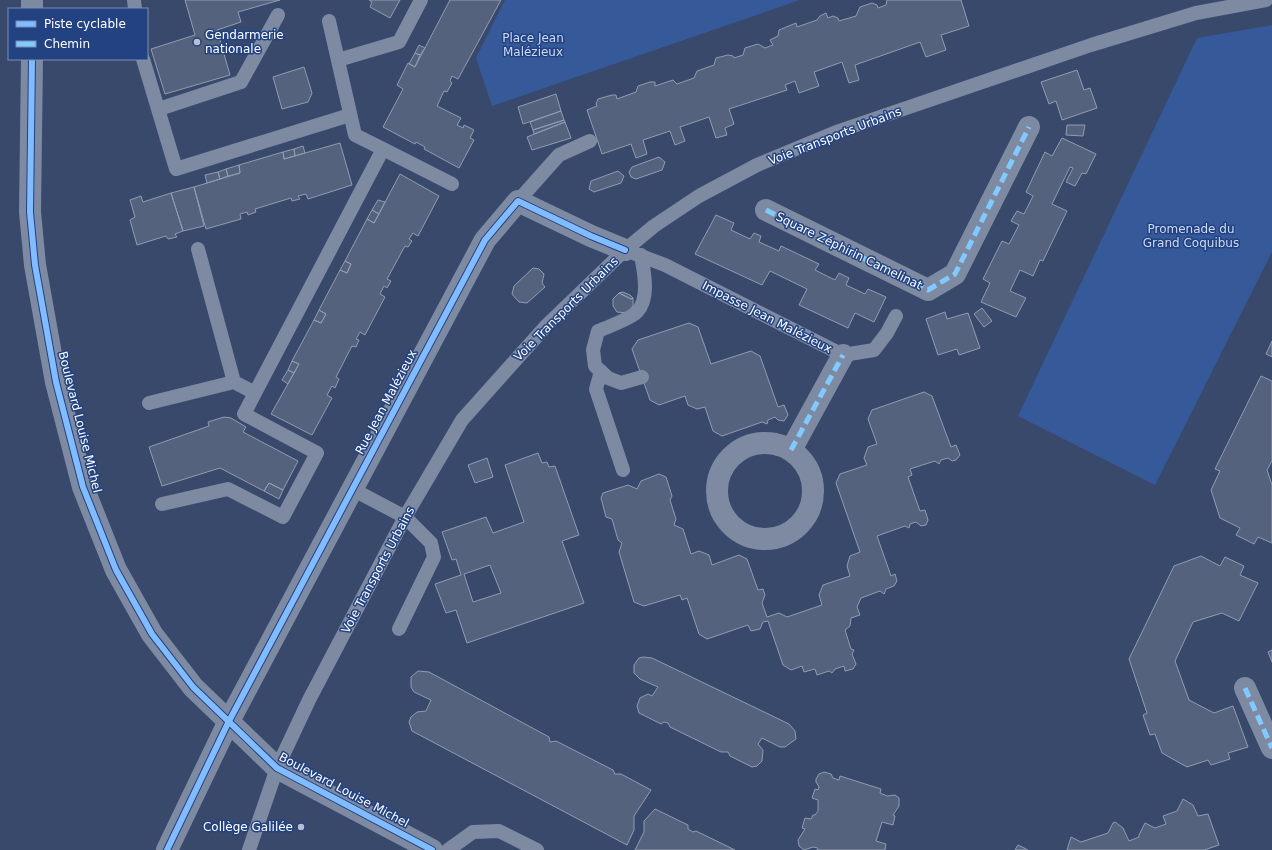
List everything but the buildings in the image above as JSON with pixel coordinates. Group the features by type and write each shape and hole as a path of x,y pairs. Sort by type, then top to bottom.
{"street":[{"name":"Boulevard Louise Michel","path":"32,60 30,212 35,265 56,382 83,487 116,570 152,634 193,687 228,723 277,768 432,850"},
{"name":"Square Zéphirin Camelinat","path":"766,210 928,290 956,274 1030,127"},
{"path":"518,201 592,236 633,252"},
{"name":"Rue Jean Malézieux","path":"167,850 228,723 484,240 518,201"},
{"path":"792,450 843,355"},
{"path":"765,442 792,450 802,459 812,476 812,505 799,527 776,540 750,538 727,524 718,506 721,469 744,447 765,442"},
{"path":"1245,688 1272,748"}],"lane":[{"path":"338,60 399,42 421,0"},
{"name":"Voie Transports Urbains","path":"249,850 277,768 309,700 405,517 462,420 547,326 633,252 654,226 699,196 757,165 839,131 1091,44 1196,13 1266,0"},
{"path":"159,108 241,82 278,15"},
{"path":"330,21 354,135 452,184"},
{"path":"143,60 159,108 176,169 350,115"},
{"path":"518,201 559,155 590,141"},
{"path":"162,504 228,489 282,517 317,453 244,414 383,149"},
{"path":"198,249 234,382"},
{"path":"633,252 645,275 644,299 637,313 598,331 593,350 595,366 608,378 621,382 642,377"},
{"name":"Impasse Jean Malézieux","path":"633,252 843,355 874,350 887,333 896,316"},
{"path":"601,371 596,389 623,470"},
{"path":"149,403 234,382 255,393"},
{"path":"352,489 405,517 431,542 434,557 399,629"},
{"path":"448,850 473,832 499,831 537,850"}],"green space":[{"name":"Place Jean Malézieux","path":"505,0 800,0 492,106 476,58"},
{"name":"Promenade du Grand Coquibus","path":"1272,25 1272,252 1155,485 1018,416 1197,38"}],"marked path":[{"path":"766,210 928,290 955,274 1029,127"},
{"path":"791,450 843,355"},
{"path":"1245,688 1272,748"}],"cycle path":[{"path":"32,60 30,212 35,265 56,382 83,487 116,570 152,634 193,687 277,768 432,850"},
{"path":"167,850 228,723 485,240 518,201 591,236 625,250"}],"place":[{"name":"Gendarmerie nationale","path":"197,42"},
{"name":"Collège Galilée","path":"301,827"}]}
